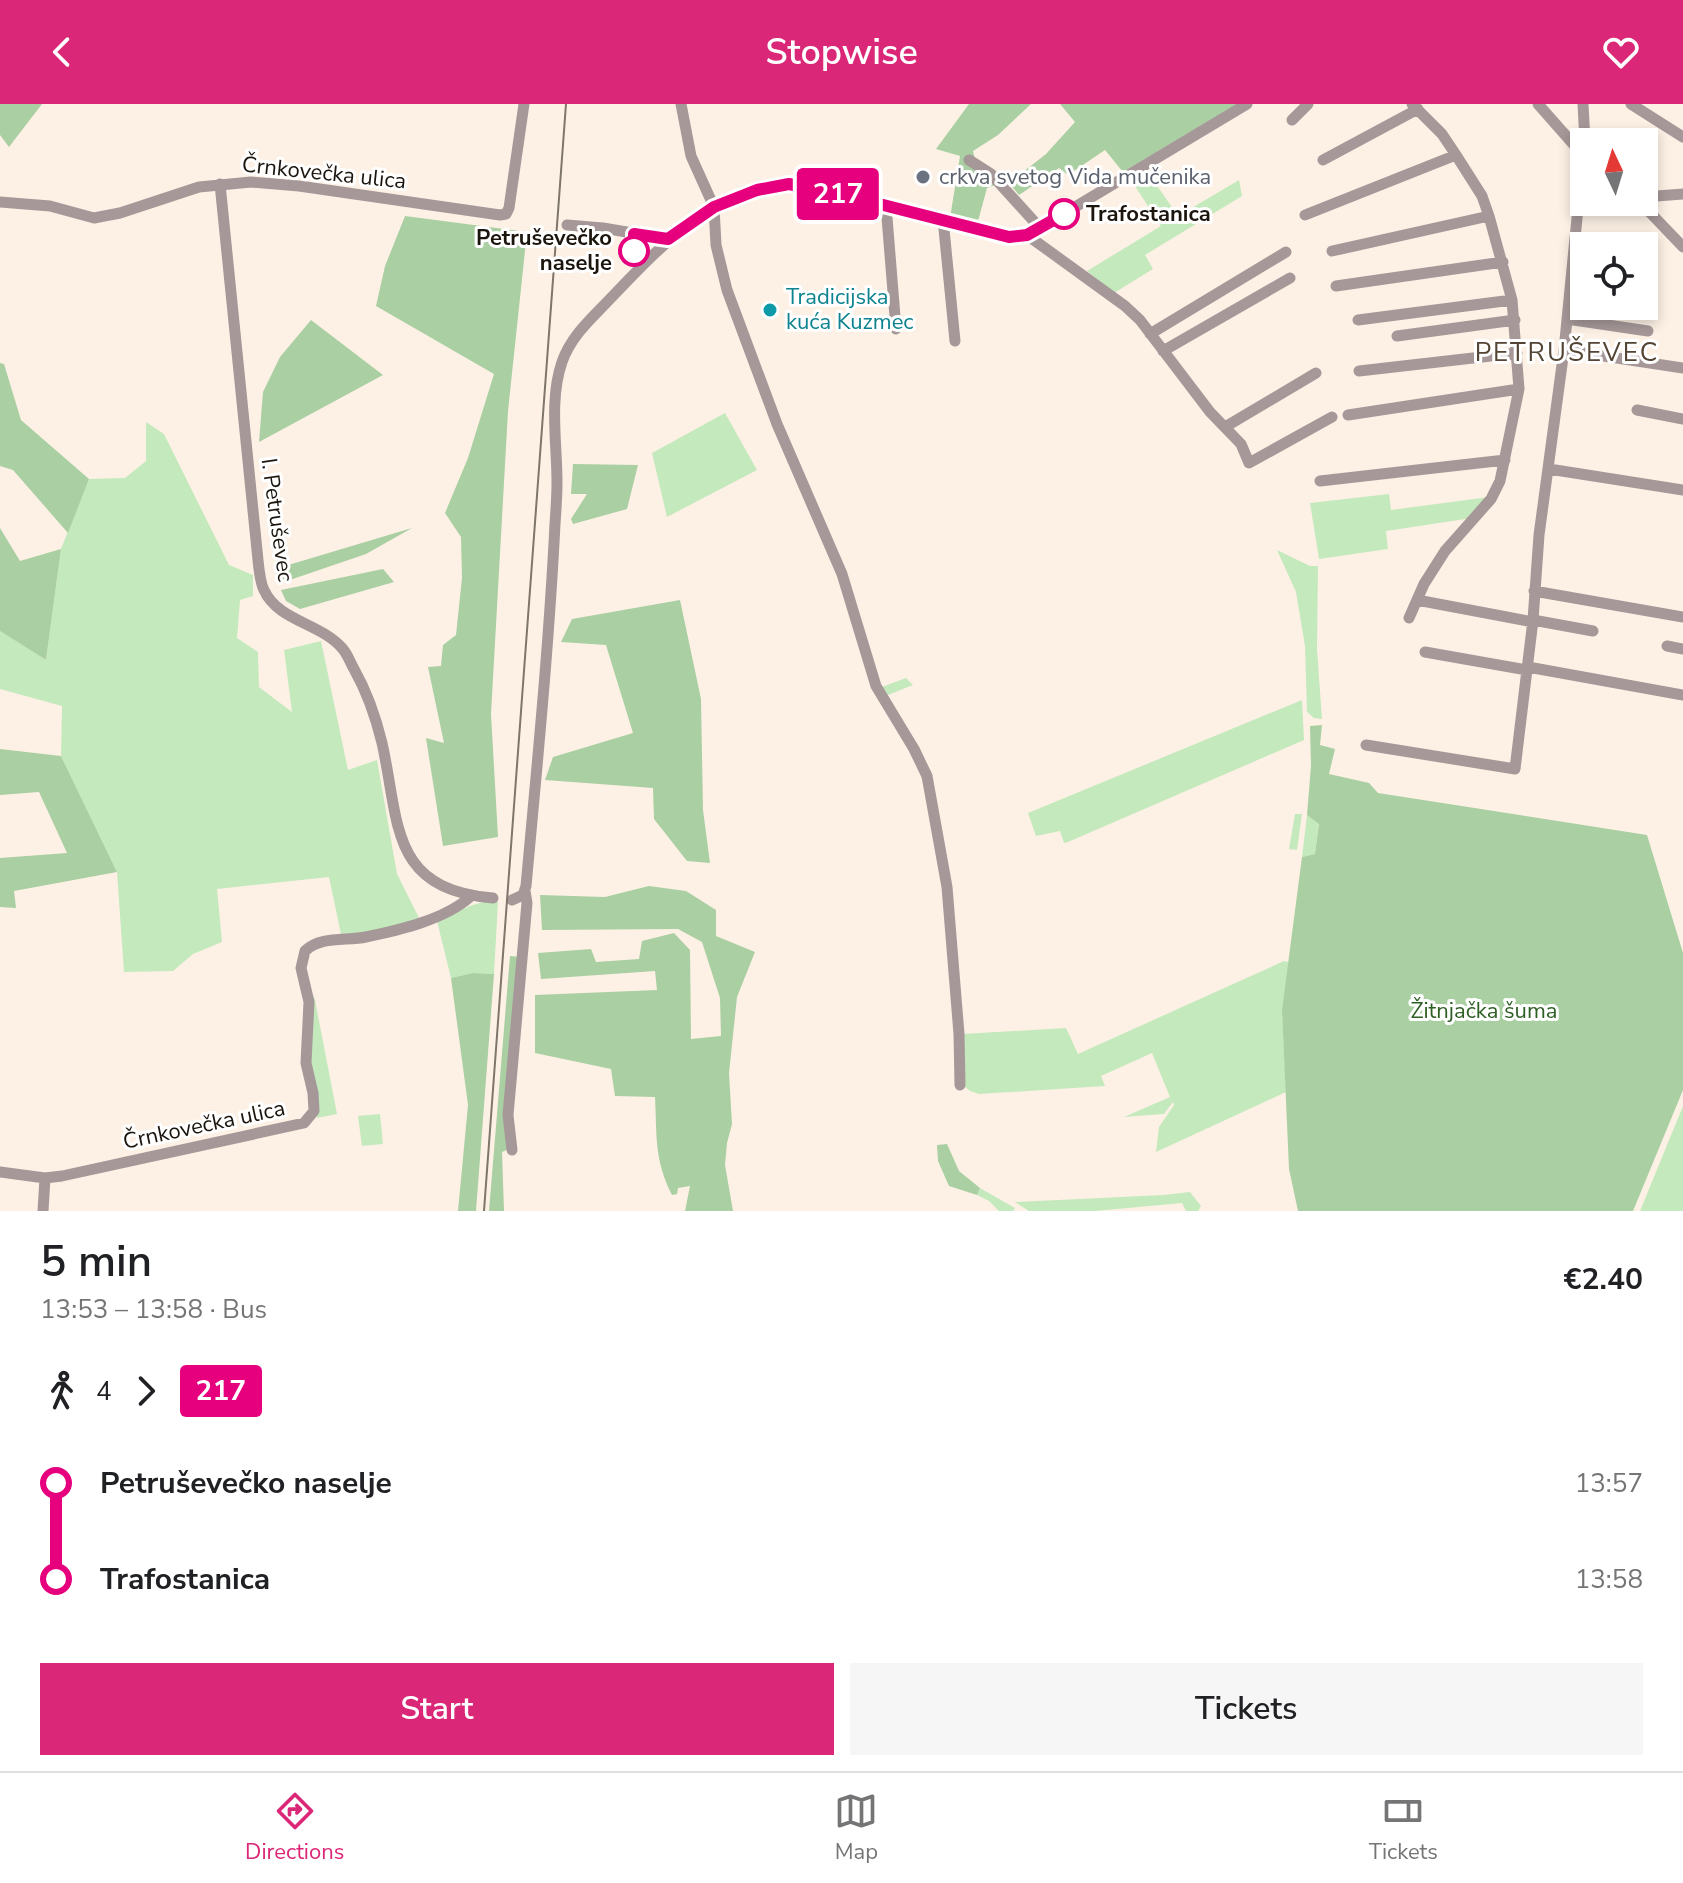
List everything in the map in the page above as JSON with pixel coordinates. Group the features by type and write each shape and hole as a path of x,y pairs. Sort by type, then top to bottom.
{"street":[{"name":"Črnkovečka ulica","path":"0,202 50,206 94,218 120,213 199,187 251,182 506,214 511,200 524,104"},
{"path":"681,104 691,156 714,207 716,245 727,290 777,424 842,574 876,686 927,776 947,887 960,1085"},
{"path":"512,1150 508,1115 553,572 557,483 555,407 559,373 574,337 668,239 714,207 757,190 789,184 1009,237 1027,235 1247,104"},
{"path":"1292,120 1308,104"},
{"path":"1538,104 1570,140"},
{"path":"1583,104 1584,128"},
{"path":"1631,104 1683,137"},
{"path":"1323,160 1415,107 1442,134 1482,196 1512,300 1519,389 1500,481 1491,499 1445,551 1424,584 1409,618"},
{"path":"1305,215 1456,155"},
{"path":"969,160 991,174 1040,228"},
{"name":"I. Petruševec","path":"220,184 263,589 273,605 342,648 361,681 376,719 399,835 405,848 430,879 470,897 493,898"},
{"path":"1658,196 1683,194"},
{"path":"886,205 896,329"},
{"path":"1332,251 1489,216"},
{"path":"1366,745 1515,769 1577,216"},
{"path":"1654,216 1683,246"},
{"path":"943,219 955,341"},
{"path":"567,225 668,239"},
{"path":"1027,235 1125,306 1241,444 1249,463 1332,417"},
{"path":"1150,334 1286,252"},
{"path":"1336,286 1503,262"},
{"path":"1163,351 1290,278"},
{"path":"1358,320 1512,300"},
{"path":"1567,319 1648,331"},
{"path":"1397,336 1515,320"},
{"path":"1564,350 1683,368"},
{"path":"1359,371 1517,353"},
{"path":"1225,427 1316,373"},
{"path":"1348,415 1519,389"},
{"path":"1637,410 1683,419"},
{"path":"1320,481 1505,460"},
{"path":"1549,469 1683,490"},
{"path":"1534,591 1683,617"},
{"path":"1417,600 1593,631"},
{"path":"1667,646 1683,649"},
{"path":"1425,652 1683,695"},
{"path":"512,900 520,898 525,891"},
{"name":"Črnkovečka ulica","path":"0,1172 45,1178 304,1123 314,1111 306,1063 309,1002 301,968 305,951 323,941 364,938 443,914 470,897"},
{"path":"43,1211 45,1178"}],"green space":[{"path":"0,104 42,104 9,147 0,135"},
{"path":"969,104 1031,104 998,135 973,151 980,170 995,185 987,188 977,225 950,218 960,156 936,149"},
{"path":"1060,104 1237,104 1123,172 1105,150 1068,175 1059,168 1019,195 1009,183 1046,154 1075,122"},
{"path":"1147,171 1178,216 1239,180 1242,196 1145,255 1153,269 1114,293 1087,271 1161,226 1131,180"},
{"path":"405,216 527,232 508,411 491,714 498,837 443,846 426,738 444,743 428,667 441,666 443,645 456,635 462,578 461,537 445,513 468,458 494,374 376,306 385,266"},
{"path":"311,320 383,375 259,442 263,392 280,357"},
{"path":"0,363 4,364 21,420 89,479 68,533 13,470 0,466"},
{"path":"725,413 757,470 667,517 652,453"},
{"path":"146,422 164,434 229,565 253,575 253,596 240,600 237,638 258,652 259,687 292,712 284,650 321,641 348,770 377,760 397,874 420,920 342,939 329,877 217,889 222,942 193,954 173,971 124,972 117,872 61,756 62,706 0,689 0,631 46,660 61,549 89,479 125,478 146,461"},
{"path":"573,464 638,465 627,509 573,524 571,519 587,494 571,494"},
{"path":"1389,494 1391,510 1489,497 1472,518 1386,531 1388,549 1319,559 1310,503"},
{"path":"0,528 20,561 61,549 46,660 0,631"},
{"path":"412,528 366,554 278,584 275,569"},
{"path":"1277,550 1310,566 1318,566 1317,649 1322,719 1314,718 1307,712 1305,646 1296,592"},
{"path":"383,569 394,582 300,609 286,601 281,590"},
{"path":"680,600 701,699 703,810 710,863 687,861 654,819 653,788 545,780 553,757 633,733 606,645 561,642 572,619"},
{"path":"906,678 913,685 883,697 879,688"},
{"path":"1302,700 1304,740 1068,842 1064,843 1060,831 1036,836 1028,813"},
{"name":"Žitnjačka šuma","path":"1322,725 1320,745 1335,749 1329,774 1369,783 1378,793 1647,835 1683,953 1683,1090 1633,1211 1298,1211 1289,1169 1282,1010 1302,857 1315,854 1319,824 1307,815 1310,726"},
{"path":"0,749 61,756 117,872 14,891 16,908 0,907 0,858 67,853 39,792 0,795"},
{"path":"1295,814 1302,814 1297,850 1289,849"},
{"path":"1307,815 1319,823 1315,854 1302,857"},
{"path":"649,886 686,891 716,910 716,936 755,952 737,997 729,1073 732,1124 725,1165 733,1211 685,1211 690,1186 678,1188 677,1194 672,1195 659,1158 655,1097 615,1096 611,1069 535,1053 535,995 657,990 655,971 541,979 538,953 591,949 596,962 639,959 642,941 674,933 690,950 691,1039 721,1036 720,998 702,942 678,929 542,930 540,895 605,897"},
{"path":"486,901 498,902 494,974 473,973 451,978 437,921"},
{"path":"510,956 521,957 509,1149 502,1152 504,1211 489,1211"},
{"path":"1284,961 1289,962 1282,1010 1286,1092 1156,1152 1159,1127 1173,1102 1164,1114 1124,1117 1170,1097 1152,1053 1101,1076 1105,1086 979,1094 963,1085 962,1034 1066,1028 1078,1054"},
{"path":"473,973 494,974 476,1211 458,1211 468,1105 451,978"},
{"path":"314,995 337,1114 317,1118 309,1064"},
{"path":"1683,1106 1683,1211 1640,1211"},
{"path":"380,1114 383,1144 362,1146 358,1116"},
{"path":"947,1144 959,1171 980,1188 977,1195 949,1186 938,1161 937,1145"},
{"path":"980,1188 1015,1208 1013,1211 999,1211 977,1195"},
{"path":"1190,1192 1201,1206 1198,1211 1186,1211 1182,1203 1095,1211 1029,1211 1015,1202 1164,1195"}],"railway":[{"path":"484,1211 566,104"}],"bus line":[{"name":"217","path":"634,251 634,234 668,239 714,207 777,185 803,185 1009,237 1020,238 1064,214"}],"place":[{"name":"crkva svetog Vida mučenika","path":"923,177"},
{"name":"Trafostanica","path":"1064,214"},
{"name":"Petruševečko naselje","path":"634,251"},
{"name":"Tradicijska kuća Kuzmec","path":"770,310"}],"district":[{"name":"PETRUŠEVEC","path":"1567,352"}]}
